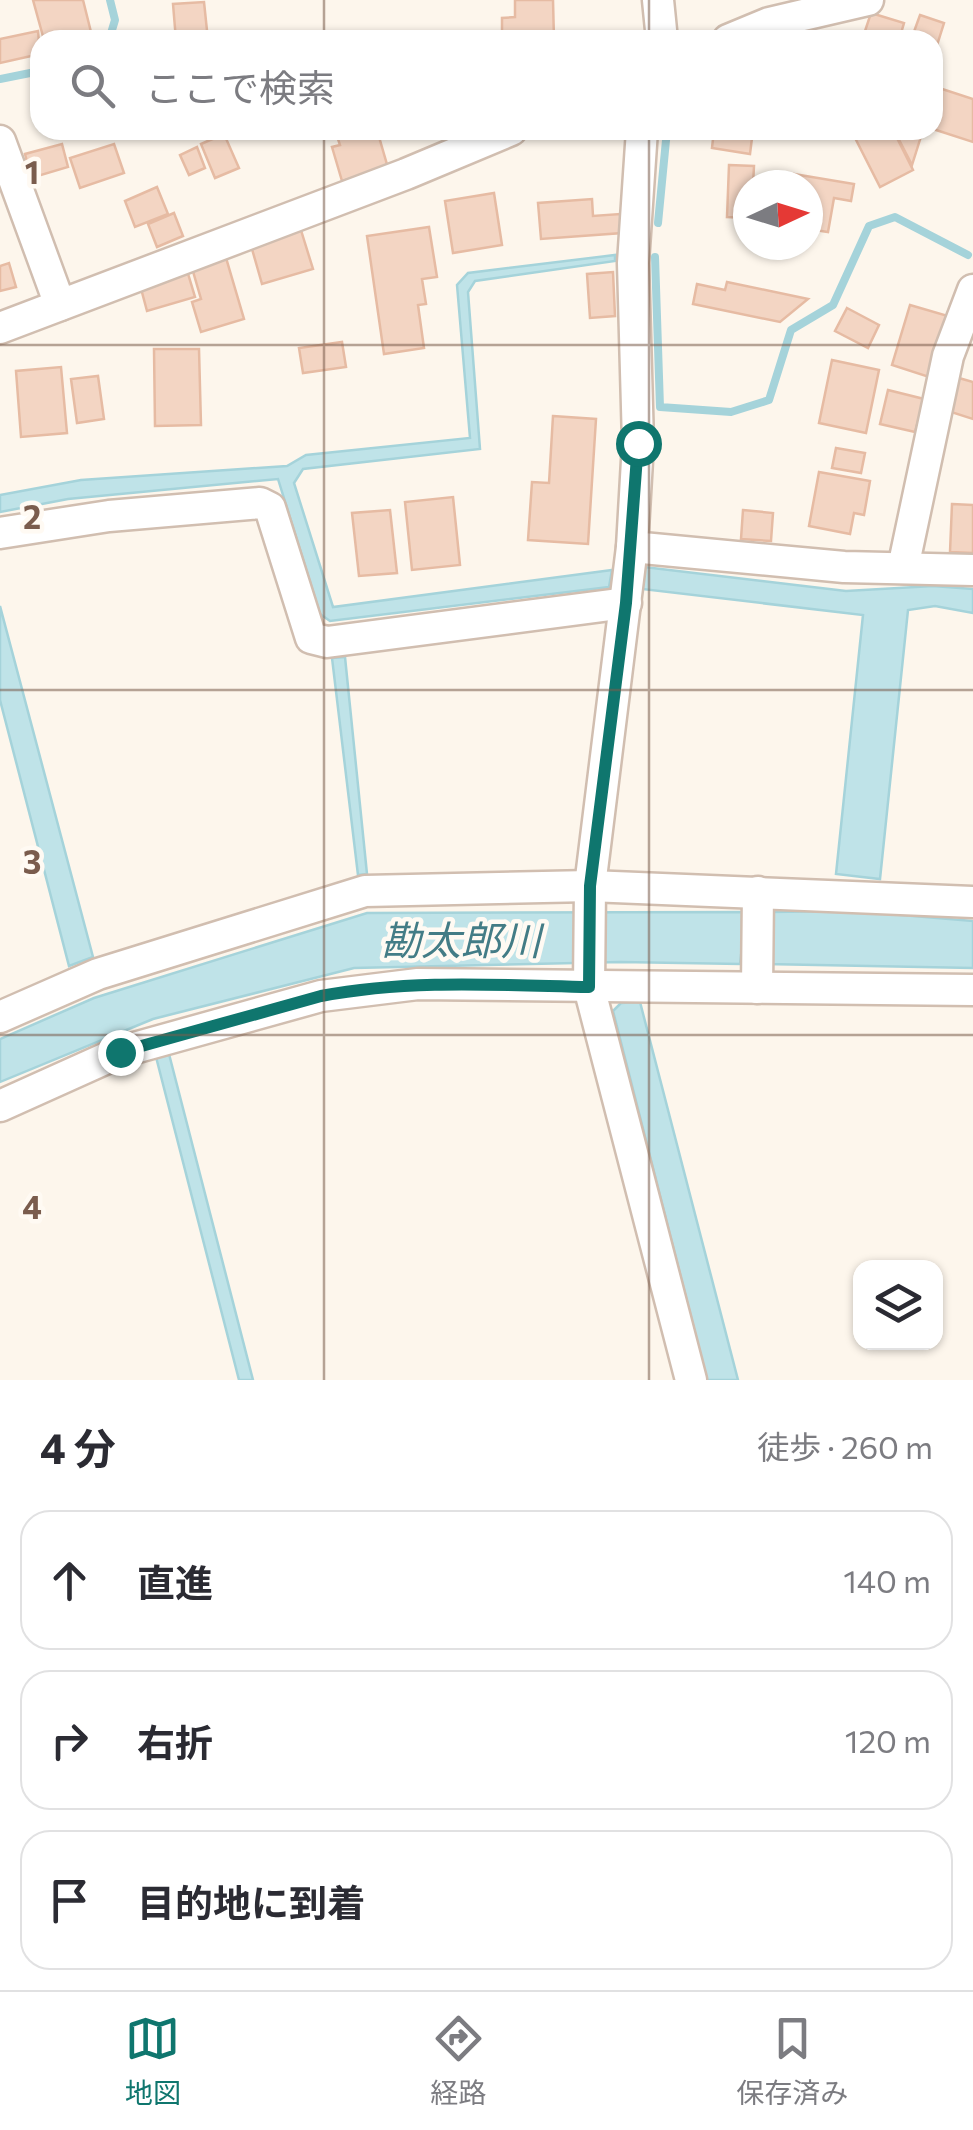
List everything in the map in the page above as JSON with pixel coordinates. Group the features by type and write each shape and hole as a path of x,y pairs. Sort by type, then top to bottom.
{"street":[{"path":"658,0 661,30"},
{"path":"752,30 868,0"},
{"path":"0,328 487,140"},
{"path":"641,140 633,263 638,443 632,548 590,886 589,987 691,1380"},
{"path":"0,141 60,304"},
{"path":"903,568 948,356 973,290"},
{"path":"0,534 110,516 260,503 270,508 311,638 327,642 626,603"},
{"path":"632,548 844,567 973,570"},
{"path":"0,1017 98,974 366,891 590,886 973,902"},
{"path":"756,988 758,892"},
{"path":"0,1106 120,1052 321,996 418,984 973,990"}],"water":[{"path":"615,255 615,261 475,281 468,292 480,449 303,469 294,483 333,607 612,570 609,587 330,621 320,614 278,479 68,499 0,512 0,495 81,480 287,466 306,455 470,438 457,285 468,273"},
{"path":"644,567 846,591 933,586 973,589 973,613 935,606 908,610 880,879 836,874 863,615 642,589"},
{"path":"0,606 93,957 69,966 0,700"},
{"path":"345,657 367,874 358,875 332,658"},
{"name":"勘太郎川","path":"853,911 973,921 973,968 766,964 767,947 742,947 740,964 621,962 354,968 153,1019 0,1082 0,1039 94,998 367,913 742,912 742,930 768,930 768,912"},
{"path":"640,1002 738,1380 707,1380 613,1011 621,1003"},
{"path":"169,1054 253,1380 239,1380 156,1057"}],"building":[{"path":"33,0 83,0 90,30 41,30"},
{"path":"515,0 553,0 554,30 502,30 502,18 515,17"},
{"path":"204,2 207,30 175,30 173,4"},
{"path":"871,13 904,23 902,30 865,30"},
{"path":"920,15 944,23 942,30 915,30"},
{"path":"30,33 30,56 0,63 0,39"},
{"path":"943,89 973,99 973,142 943,132"},
{"path":"227,140 239,168 215,178 201,144"},
{"path":"338,140 380,140 388,168 342,181 332,147 340,145"},
{"path":"713,140 752,140 750,154 712,148"},
{"path":"856,140 898,140 913,170 880,187"},
{"path":"899,140 920,140 912,165"},
{"path":"62,144 68,167 31,178 25,154"},
{"path":"114,144 124,173 80,188 70,158"},
{"path":"197,147 205,168 189,175 180,155"},
{"path":"729,165 754,166 754,170 733,170 733,217 727,217"},
{"path":"823,179 854,184 851,201 834,198 828,232 823,231"},
{"path":"157,187 168,214 135,227 125,201"},
{"path":"494,193 502,245 453,253 445,201"},
{"path":"592,199 593,216 620,214 622,233 541,239 538,203"},
{"path":"174,213 183,236 157,247 148,224"},
{"path":"300,227 313,269 262,284 250,242"},
{"path":"429,227 437,277 422,279 426,304 418,305 424,348 384,354 367,236"},
{"path":"224,251 244,319 201,332 192,302 201,299 190,261"},
{"path":"9,263 16,287 0,291 0,266"},
{"path":"186,267 195,297 147,311 139,281"},
{"path":"613,272 615,316 590,318 587,274"},
{"path":"727,282 808,299 780,322 693,304 697,284 725,290"},
{"path":"910,305 948,316 929,377 892,365"},
{"path":"847,308 879,325 868,348 835,331"},
{"path":"342,342 346,367 303,373 299,348"},
{"path":"154,349 199,349 201,425 155,426"},
{"path":"832,360 879,370 866,433 819,423"},
{"path":"61,367 67,433 21,437 16,371"},
{"path":"98,376 104,419 77,423 71,379"},
{"path":"959,378 973,382 973,419 948,411"},
{"path":"888,390 924,399 915,432 880,424"},
{"path":"553,416 596,419 588,544 528,540 532,482 549,483"},
{"path":"836,448 865,453 861,473 832,468"},
{"path":"819,472 870,481 864,515 854,513 850,534 809,526"},
{"path":"453,497 460,565 412,570 405,502"},
{"path":"952,504 973,505 973,553 950,552"},
{"path":"390,510 397,573 359,576 352,513"},
{"path":"743,510 773,513 771,541 741,539"}],"waterway":[{"path":"110,0 115,20 112,30"},
{"path":"0,79 30,73"},
{"path":"658,223 666,140"},
{"path":"655,257 660,407 731,412 769,400 791,330 833,305 869,226 895,217 968,255"}],"route":[{"path":"120,1052 355,990 418,984 589,987 590,886 632,548 638,443"}]}
